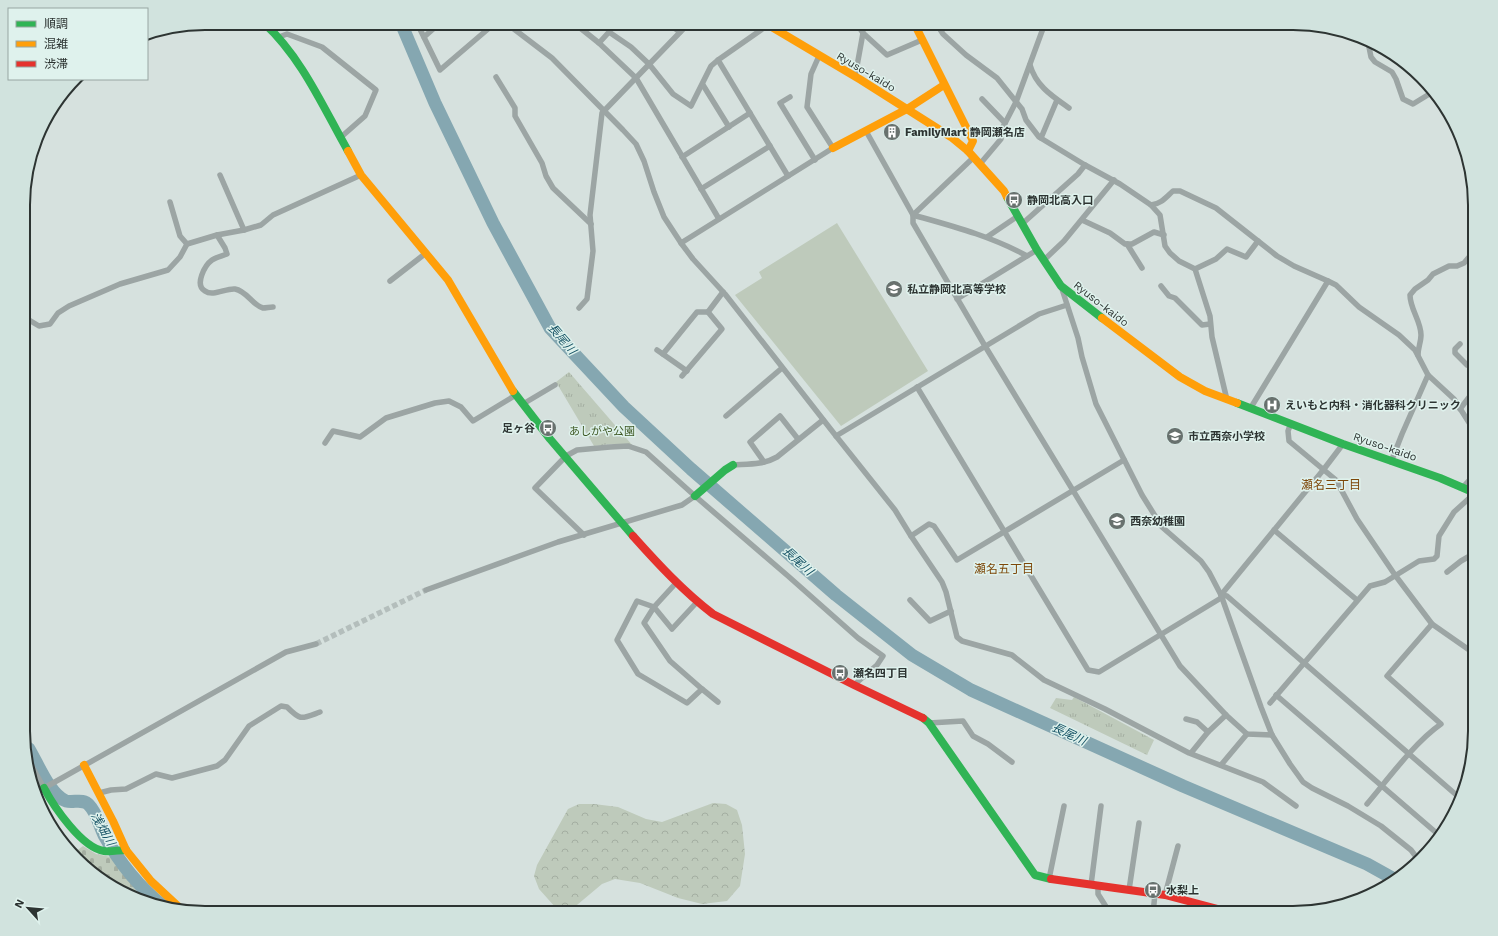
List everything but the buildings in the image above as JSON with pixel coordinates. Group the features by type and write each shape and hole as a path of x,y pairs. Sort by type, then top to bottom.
{"street":[{"path":"272,30 279,37 298,62 361,175 448,280 523,404 656,563 676,583 713,614 854,685 922,717 929,723 958,763 1035,875 1049,879 1165,895 1207,906"},
{"path":"420,30 440,70 487,30"},
{"path":"424,37 432,30"},
{"path":"515,30 552,58 636,144 644,161 664,217 681,243 693,259 723,292 895,510 942,582 946,592 957,637 962,641 1012,655 1044,680 1105,708 1191,753 1262,782 1296,806"},
{"path":"583,30 599,43 636,78 719,219"},
{"path":"579,308 587,299 593,251 590,215 602,114 604,110 680,32 677,30"},
{"path":"599,43 609,32 631,46 649,64 673,94 691,106 703,85 711,66 759,30"},
{"name":"Ryuso-kaido","path":"777,30 951,137 971,154 1004,191 1037,250 1061,286 1078,301 1180,377 1205,391 1250,409 1468,490"},
{"path":"860,30 887,55 922,40"},
{"path":"913,215 971,154 973,141 917,30"},
{"path":"940,30 966,56 998,78 1022,109 1026,120 1032,129 1041,138 1085,165 1114,180 1151,205 1160,215 1165,246 1178,261 1195,269 1210,316 1212,337 1227,400"},
{"path":"980,164 1001,139 1002,129 1016,102 1042,30"},
{"path":"279,37 287,34 322,47 376,90 365,116 340,138"},
{"path":"855,77 863,34"},
{"path":"1369,48 1371,57 1375,62 1392,72 1403,99 1413,104 1429,95"},
{"path":"819,56 811,74 807,107 834,148"},
{"path":"718,60 788,176"},
{"path":"1030,65 1036,79 1045,91 1069,108"},
{"path":"496,77 515,108 515,116 542,163 546,176 553,188 591,224"},
{"path":"703,85 729,127"},
{"path":"681,243 834,148 906,109 944,85"},
{"path":"790,97 780,103 815,160"},
{"path":"982,99 1005,123"},
{"path":"1041,138 1057,100"},
{"path":"682,158 750,113"},
{"path":"866,131 913,215 913,224 957,299 1180,666 1226,716 1247,734 1272,735"},
{"path":"701,189 770,146"},
{"path":"1022,224 1078,174 1085,165"},
{"path":"220,175 244,230"},
{"path":"30,321 39,326 50,324 58,313 69,306 120,284 168,270 180,257 187,244 217,235 261,225 273,215 361,175"},
{"path":"1044,260 1064,241 1114,180"},
{"path":"1151,205 1157,205 1173,191 1180,191 1216,208 1277,256 1294,266 1336,286 1359,307 1404,339 1415,350 1428,375 1454,399 1468,421"},
{"path":"170,202 180,236 187,244"},
{"path":"913,215 987,237 1008,245 1027,256"},
{"path":"987,237 1018,216"},
{"path":"1082,220 1110,233 1119,241 1127,244 1132,244 1154,232 1164,235"},
{"path":"217,235 225,248 226,254 212,260 206,266 200,280 201,288 205,292 211,293 235,289 246,293 264,308 273,307"},
{"path":"1195,269 1216,259 1227,249 1246,256 1258,240"},
{"path":"1127,244 1142,268"},
{"path":"957,299 1037,250"},
{"path":"390,281 426,253"},
{"path":"1419,358 1418,352 1421,335 1418,322 1410,303 1410,295 1433,274 1449,266 1457,266 1464,263 1468,258"},
{"path":"1250,409 1328,281"},
{"path":"1061,286 1078,338 1096,404 1142,495 1162,527 1201,561 1209,572 1221,597 1272,735 1290,764 1303,782 1348,806 1381,826 1411,850 1416,856"},
{"path":"1161,286 1169,296 1175,298 1202,325 1210,324"},
{"path":"708,312 723,292"},
{"path":"836,436 1039,314 1067,305"},
{"path":"663,354 697,312 708,312"},
{"path":"682,376 722,329 708,312"},
{"path":"1460,344 1455,350 1455,353 1468,365"},
{"path":"657,350 686,371"},
{"path":"726,416 782,368"},
{"path":"1391,462 1428,375"},
{"path":"523,404 555,384"},
{"path":"917,387 1088,670 1099,672 1221,597 1343,444"},
{"path":"325,442 333,431 360,437 386,418 435,403 449,402 461,407 473,422 516,394"},
{"path":"1460,409 1468,399"},
{"path":"764,462 750,442 780,416 798,440"},
{"path":"426,590 558,542 623,524 682,505 733,465 764,462 777,457 823,420"},
{"path":"1291,423 1288,431 1289,441 1336,480 1357,519 1395,575 1432,624 1468,649"},
{"path":"584,535 535,488 566,456 577,450 628,446 646,452 694,496 858,638 883,656 877,665 854,685"},
{"path":"911,536 930,524 934,526 957,560 1124,460"},
{"path":"1463,487 1468,482"},
{"path":"1270,703 1303,662 1370,586 1385,582 1420,561 1434,559 1437,556 1439,536 1454,512 1468,499"},
{"path":"1274,530 1357,600"},
{"path":"1447,572 1468,558"},
{"path":"676,583 654,608 644,623 670,661 718,702"},
{"path":"1221,597 1227,596 1456,795"},
{"path":"910,600 930,620 951,611"},
{"path":"697,602 672,629 654,608 637,601 617,640 638,674 687,703 702,689"},
{"path":"1366,804 1409,754 1441,724 1387,676 1432,624"},
{"path":"40,790 286,652 316,644"},
{"path":"1276,695 1435,832"},
{"path":"99,793 111,790 126,789 156,774 172,778 217,766 224,760 249,726 281,706 287,707 294,715 300,718 305,718 320,712"},
{"path":"1191,753 1208,732 1226,716"},
{"path":"1186,719 1197,722 1208,732"},
{"path":"929,723 963,721 973,736 988,744 1012,762"},
{"path":"1221,765 1247,734"},
{"path":"84,765 126,850 151,881 172,903"},
{"path":"40,790 71,827 92,847 104,851 126,850"},
{"path":"1049,879 1064,806"},
{"path":"1101,806 1094,885 1106,906"},
{"path":"1129,890 1139,823"},
{"path":"1165,895 1178,846"},
{"path":"1154,906 1155,894"}],"green space":[{"path":"837,223 928,371 841,426 735,295 762,278 759,272"},
{"name":"あしがや公園","path":"569,372 633,446 612,444 594,446 556,382"},
{"path":"1074,697 1154,740 1147,755 1050,708 1056,698 1072,700"},
{"path":"713,803 726,804 737,810 742,825 745,854 740,886 727,901 702,904 678,898 640,883 615,879 602,884 576,906 554,906 539,889 534,876 537,865 568,809 579,804 618,807 646,819 662,822"},
{"path":"83,846 96,854 111,857 138,893 118,883 99,870 77,850"}],"waterway":[{"name":"長尾川","path":"404,30 435,103 493,223 550,328 624,407 691,469 836,595 912,655 971,690 1183,786 1367,864 1389,876"},
{"name":"浅畑川","path":"31,753 50,786 60,798 66,801 81,801 87,803 92,808 104,835 116,855 153,898"}],"tunnel":[{"path":"316,644 426,590"}],"traffic: fast":[{"path":"270,30 301,67 348,151"},
{"path":"1007,197 1037,250 1061,286 1102,318"},
{"path":"513,391 550,439 633,536"},
{"path":"1237,403 1343,444 1440,478 1468,490"},
{"path":"695,496 733,465"},
{"path":"923,718 929,723 1035,875 1051,879"},
{"path":"44,788 54,805 70,826 87,843 104,851 126,850"}],"traffic: slow":[{"path":"777,30 861,80 951,137 968,151 1004,191 1007,197"},
{"path":"918,30 973,141 968,151"},
{"path":"833,148 907,109 944,85"},
{"path":"348,151 361,175 448,280 513,391"},
{"path":"1102,318 1180,377 1205,391 1237,403"},
{"path":"84,765 126,850 151,881 175,904"}],"traffic: jam":[{"path":"633,536 671,577 713,614 923,718"},
{"path":"1051,879 1165,895 1207,906"}],"place":[{"name":"FamilyMart 静岡瀬名店","path":"892,132"},
{"name":"静岡北高入口","path":"1014,200"},
{"name":"私立静岡北高等学校","path":"894,289"},
{"name":"えいもと内科・消化器科クリニック","path":"1272,405"},
{"name":"足ヶ谷","path":"548,428"},
{"name":"市立西奈小学校","path":"1175,436"},
{"name":"西奈幼稚園","path":"1117,521"},
{"name":"瀬名四丁目","path":"840,673"},
{"name":"水梨上","path":"1153,890"}],"district":[{"name":"瀬名三丁目","path":"1331,485"},
{"name":"瀬名五丁目","path":"1004,569"}]}
